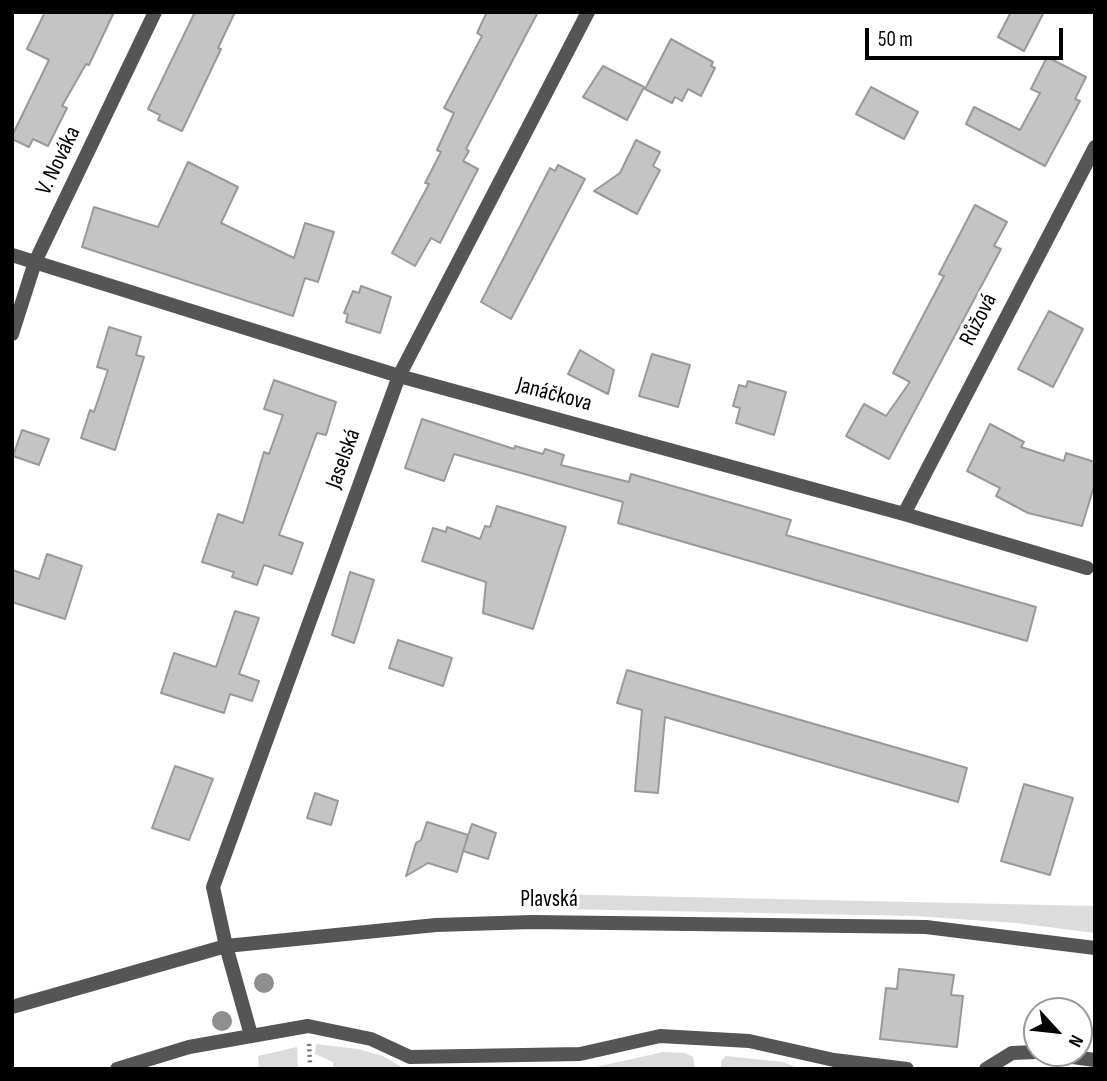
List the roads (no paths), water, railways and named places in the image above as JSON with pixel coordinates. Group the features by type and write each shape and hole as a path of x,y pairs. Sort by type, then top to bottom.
{"street":[{"name":"V. Nováka","path":"12,334 35,262 156,12"},
{"name":"Jaselská","path":"251,1035 213,887 398,376 588,12"},
{"name":"Růžová","path":"904,514 1095,147"},
{"name":"Janáčkova","path":"12,255 398,376 904,514 1087,568"},
{"name":"Plavská","path":"12,1007 226,946 436,925 544,922 926,927 1095,948"},
{"path":"117,1069 189,1047 308,1026 371,1039 410,1057 580,1054 660,1036 749,1041 834,1060 906,1069"},
{"path":"986,1069 1012,1053 1023,1053"}]}
